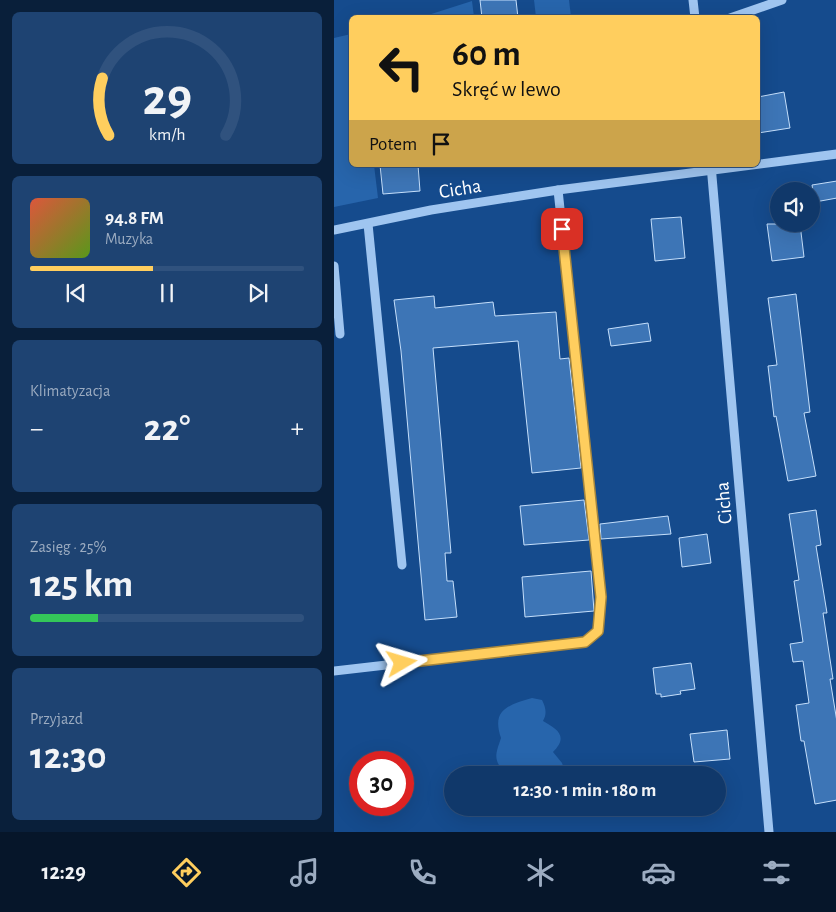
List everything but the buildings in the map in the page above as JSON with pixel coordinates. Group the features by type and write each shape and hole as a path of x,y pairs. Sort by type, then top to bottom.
{"street":[{"path":"692,0 694,15"},
{"path":"739,15 782,0"},
{"path":"760,163 836,154"},
{"name":"Cicha","path":"334,230 431,210 712,168 769,832"},
{"path":"334,671 585,642 598,631 601,597 558,190"},
{"path":"368,224 402,565"},
{"path":"334,266 340,334"}],"shaded area":[{"path":"534,0 569,0 571,15 536,15"},
{"path":"472,1 474,15 428,15"},
{"path":"349,34 349,167 374,167 378,198 334,207 334,38"},
{"path":"532,698 542,700 546,711 543,721 557,730 561,737 558,746 553,752 563,766 500,766 496,757 501,738 498,720 504,710 516,703"}],"route":[{"path":"402,663 585,642 598,631 601,597 562,229"}]}
